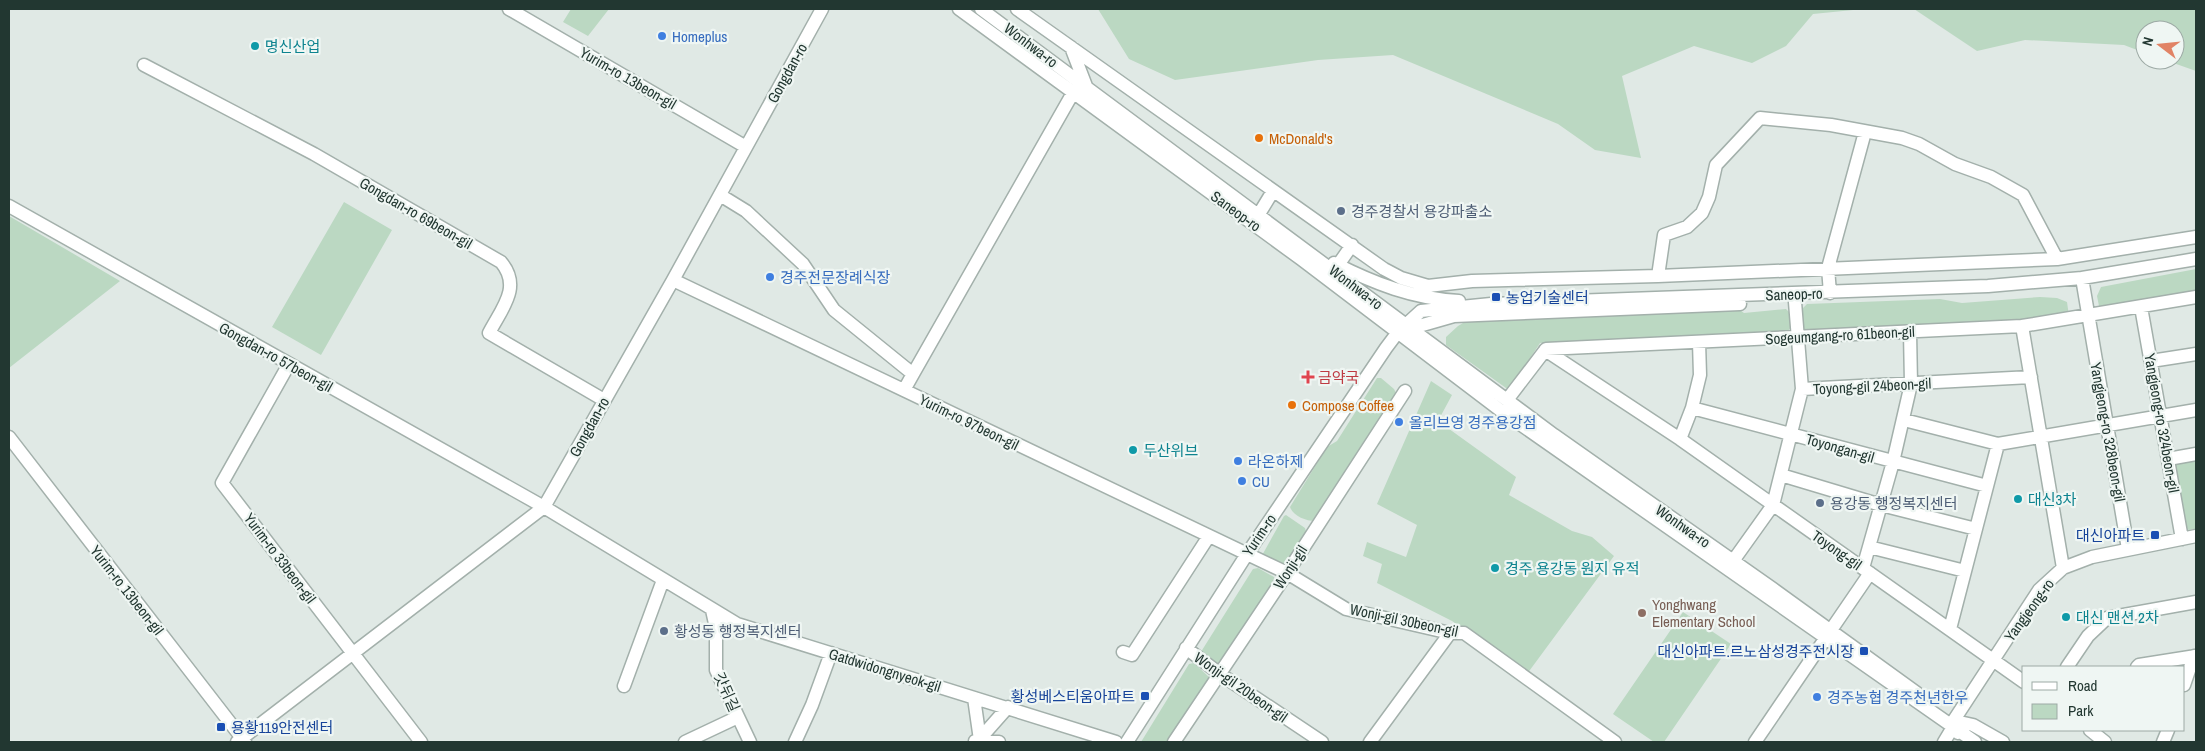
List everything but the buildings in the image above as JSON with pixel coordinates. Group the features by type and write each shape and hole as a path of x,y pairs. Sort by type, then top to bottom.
{"street":[{"name":"Yurim-ro 13beon-gil","path":"509,9 746,147"},
{"name":"Gongdan-ro","path":"241,741 544,507 673,280 822,9"},
{"name":"Saneop-ro","path":"959,9 1080,89 1405,328"},
{"path":"1017,9 1384,269 1401,278 1428,286 1459,282 1658,276 2057,259 2196,236"},
{"name":"Wonhwa-ro","path":"989,10 1080,89 1286,234 1405,328 1508,416 1828,634 1954,723 1986,742"},
{"path":"913,374 991,235 1080,89 1071,47"},
{"name":"Gongdan-ro 69beon-gil","path":"144,65 314,154 501,262 509,271 512,284 489,333 604,400"},
{"path":"1658,276 1664,236 1687,227 1702,213 1709,197 1716,164 1760,118 1831,125 1902,138 1919,144 1955,164 1996,179 2023,195 2057,259"},
{"path":"1830,293 1828,268 1865,132"},
{"path":"1259,214 1272,191"},
{"name":"Yurim-ro 97beon-gil","path":"720,195 746,211 803,264 834,310 913,374 904,390 1247,554"},
{"name":"Gongdan-ro 57beon-gil","path":"9,206 544,507"},
{"path":"1286,234 1338,265 1386,287 1438,299 1492,304"},
{"path":"1338,265 1352,245"},
{"name":"Saneop-ro","path":"1405,328 1454,316 1989,294 2082,281 2196,259"},
{"name":"Saneop-ro","path":"1405,328 1420,311 1492,304 1830,293 2132,279 2196,266"},
{"path":"673,280 904,390"},
{"name":"Yangjeong-ro 328beon-gil","path":"2082,281 2128,549"},
{"path":"1438,299 1446,297 1459,282"},
{"path":"1459,282 1463,294 1473,302"},
{"name":"Sogeumgang-ro 61beon-gil","path":"1546,350 2022,326 2196,297"},
{"path":"1795,302 1802,389"},
{"name":"Yangjeong-ro 324beon-gil","path":"2141,307 2182,539"},
{"path":"2022,326 2063,568"},
{"name":"Wonhwa-ro","path":"1405,328 1733,561 1828,634"},
{"name":"Yurim-ro","path":"1128,742 1247,554 1405,328"},
{"path":"1756,742 1828,634 1866,571 1869,547 1904,420 1911,384 1910,332"},
{"path":"1680,439 1692,408 1700,375 1699,342"},
{"path":"1507,400 1546,350"},
{"name":"Toyong-gil","path":"1546,350 1680,439 2022,681"},
{"path":"2151,361 2196,354"},
{"name":"Yurim-ro 33beon-gil","path":"289,364 222,483 421,742"},
{"name":"Toyong-gil 24beon-gil","path":"1773,505 1802,389 2031,377"},
{"name":"Wonji-gil","path":"1178,741 1405,391"},
{"name":"Toyongan-gil","path":"1692,408 1987,486"},
{"path":"1904,420 1998,444 2196,410"},
{"name":"Yurim-ro 13beon-gil","path":"9,437 241,741"},
{"path":"1950,629 1998,444"},
{"path":"2168,459 2196,454"},
{"path":"1781,475 1976,529"},
{"path":"1733,561 1773,505"},
{"name":"Gatdwidongnyeok-gil","path":"544,507 737,624 1116,742"},
{"path":"1122,652 1132,655 1209,536"},
{"name":"Yangjeong-ro","path":"1944,742 1993,661 2040,590 2063,568 2092,557 2196,536"},
{"path":"1869,547 1965,571"},
{"name":"Wonji-gil 30beon-gil","path":"1247,554 1287,573 1346,609 1450,633 1464,633 1614,742"},
{"path":"624,686 663,580"},
{"path":"2068,666 2088,636 2107,618 2196,602"},
{"name":"갓뒤길","path":"712,610 716,628 716,670 750,742"},
{"path":"1370,742 1450,633"},
{"name":"Wonji-gil 20beon-gil","path":"1186,648 1220,674 1322,742"},
{"path":"795,742 812,704 831,653"},
{"path":"2138,666 2195,656 2185,682"},
{"path":"974,698 975,741"},
{"path":"975,741 1008,707"},
{"path":"685,742 738,717"},
{"name":"Wonhwa-ro","path":"1954,723 1975,742"},
{"path":"1954,723 1966,742"},
{"path":"1954,723 1973,724 2003,742"},
{"path":"2092,731 2105,742"},
{"path":"975,741 999,742"}],"green space":[{"path":"571,9 609,9 588,36 563,22"},
{"path":"1098,9 1863,9 1813,14 1786,46 1752,63 1694,46 1622,76 1641,158 1595,150 1558,124 1393,55 1318,60 1175,80 1129,59"},
{"path":"1914,9 2196,9 2196,71 2185,67 2185,20 2135,20 2135,49 2124,45 2025,40 1977,51"},
{"path":"344,202 392,230 321,355 272,327"},
{"path":"9,216 120,281 9,368"},
{"path":"2196,269 2196,295 2100,311 2097,296 2101,287"},
{"path":"2040,297 2057,298 2067,302 2069,316 2022,324 1808,334 1803,330 1801,310 1807,304 1940,299 1962,303"},
{"path":"1736,307 1744,313 1786,309 1789,312 1791,327 1786,334 1540,343 1510,389 1446,345 1446,337 1468,320"},
{"path":"1377,378 1381,378 1396,393 1315,521 1300,517 1290,507 1327,447 1337,441"},
{"path":"1431,381 1452,395 1438,421 1516,477 1509,495 1572,531 1592,537 1614,556 1527,674 1452,621 1377,583 1382,564 1363,556 1367,542 1406,557 1417,525 1377,504"},
{"path":"2196,458 2196,529 2187,530 2183,526 2172,466 2177,461"},
{"path":"1286,515 1305,528 1307,535 1286,567 1260,559"},
{"path":"1258,568 1274,577 1275,582 1217,668 1199,655 1253,569"},
{"path":"1683,612 1731,644 1664,742 1654,742 1613,714"},
{"path":"1194,663 1211,679 1170,742 1141,742 1189,664"}],"place":[{"name":"Homeplus","path":"662,36"},
{"name":"명신산업","path":"255,46"},
{"name":"McDonald's","path":"1259,138"},
{"name":"경주경찰서 용강파출소","path":"1341,211"},
{"name":"경주전문장례식장","path":"770,277"},
{"name":"농업기술센터","path":"1496,297"},
{"name":"금약국","path":"1308,377"},
{"name":"Compose Coffee","path":"1292,405"},
{"name":"올리브영 경주용강점","path":"1399,422"},
{"name":"두산위브","path":"1133,450"},
{"name":"라온하제","path":"1238,461"},
{"name":"CU","path":"1242,481"},
{"name":"대신3차","path":"2018,499"},
{"name":"용강동 행정복지센터","path":"1820,503"},
{"name":"대신아파트","path":"2155,535"},
{"name":"경주 용강동 원지 유적","path":"1495,568"},
{"name":"Yonghwang Elementary School","path":"1642,613"},
{"name":"대신 맨션 2차","path":"2066,617"},
{"name":"황성동 행정복지센터","path":"664,631"},
{"name":"대신아파트.르노삼성경주전시장","path":"1864,651"},
{"name":"황성베스티움아파트","path":"1145,696"},
{"name":"경주농협 경주천년한우","path":"1817,697"},
{"name":"용황119안전센터","path":"221,727"}]}
